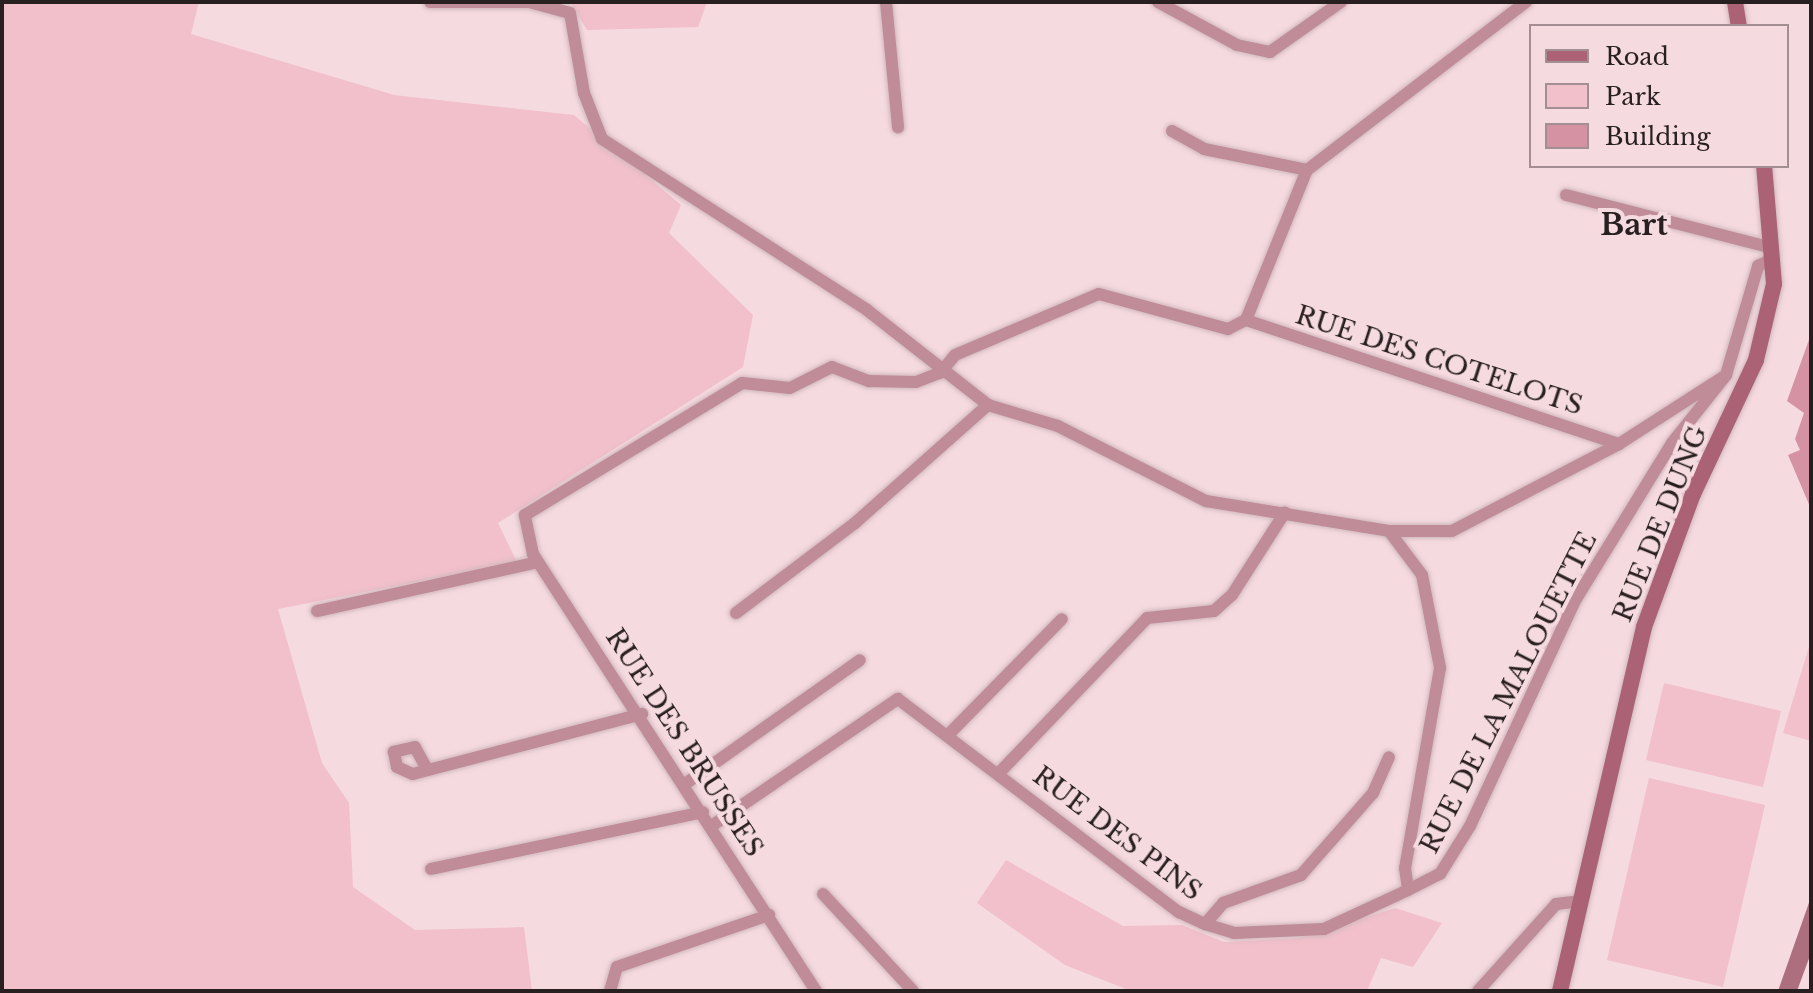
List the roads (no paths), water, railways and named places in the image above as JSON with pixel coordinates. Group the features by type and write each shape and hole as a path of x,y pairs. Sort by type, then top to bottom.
{"main road":[{"path":"1735,2 1739,24"},
{"name":"RUE DE DUNG","path":"1560,991 1644,627 1693,494 1756,360 1774,284 1764,168"}],"street":[{"path":"430,2 554,6 576,24 584,93 602,139 867,310 940,373 988,405 1058,426 1206,501 1389,531 1452,531 1619,444 1726,375"},
{"path":"886,2 898,127"},
{"path":"1158,2 1237,45 1270,52 1341,2"},
{"path":"940,373 955,355 1099,294 1228,329 1246,320 1307,170 1526,2"},
{"path":"1172,131 1204,149 1307,170"},
{"path":"1566,195 1772,253"},
{"name":"RUE DE LA MALOUETTE","path":"1389,531 1422,575 1440,668 1405,868 1408,890 1440,874 1576,599 1672,443 1726,375 1758,266 1772,253"},
{"name":"RUE DES COTELOTS","path":"1246,320 1619,444"},
{"name":"RUE DES BRUSSES","path":"816,991 642,714 538,562 525,515 742,383 790,388 832,367 869,381 916,382 940,373"},
{"path":"736,613 855,523 988,405"},
{"path":"999,773 1147,618 1214,611 1232,595 1285,512"},
{"path":"317,611 538,562"},
{"path":"949,734 1062,619"},
{"path":"685,784 860,660"},
{"name":"RUE DES PINS","path":"713,825 898,699 949,734 1179,912 1205,924 1234,933 1324,929 1408,890"},
{"path":"427,769 642,714"},
{"path":"1205,924 1223,903 1301,875 1365,805 1389,757"},
{"path":"431,869 703,812"},
{"path":"823,894 913,991"},
{"path":"1478,991 1556,904 1579,901"},
{"path":"610,991 617,967 769,915"}],"district":[{"name":"Bart","path":"1634,225"}]}
